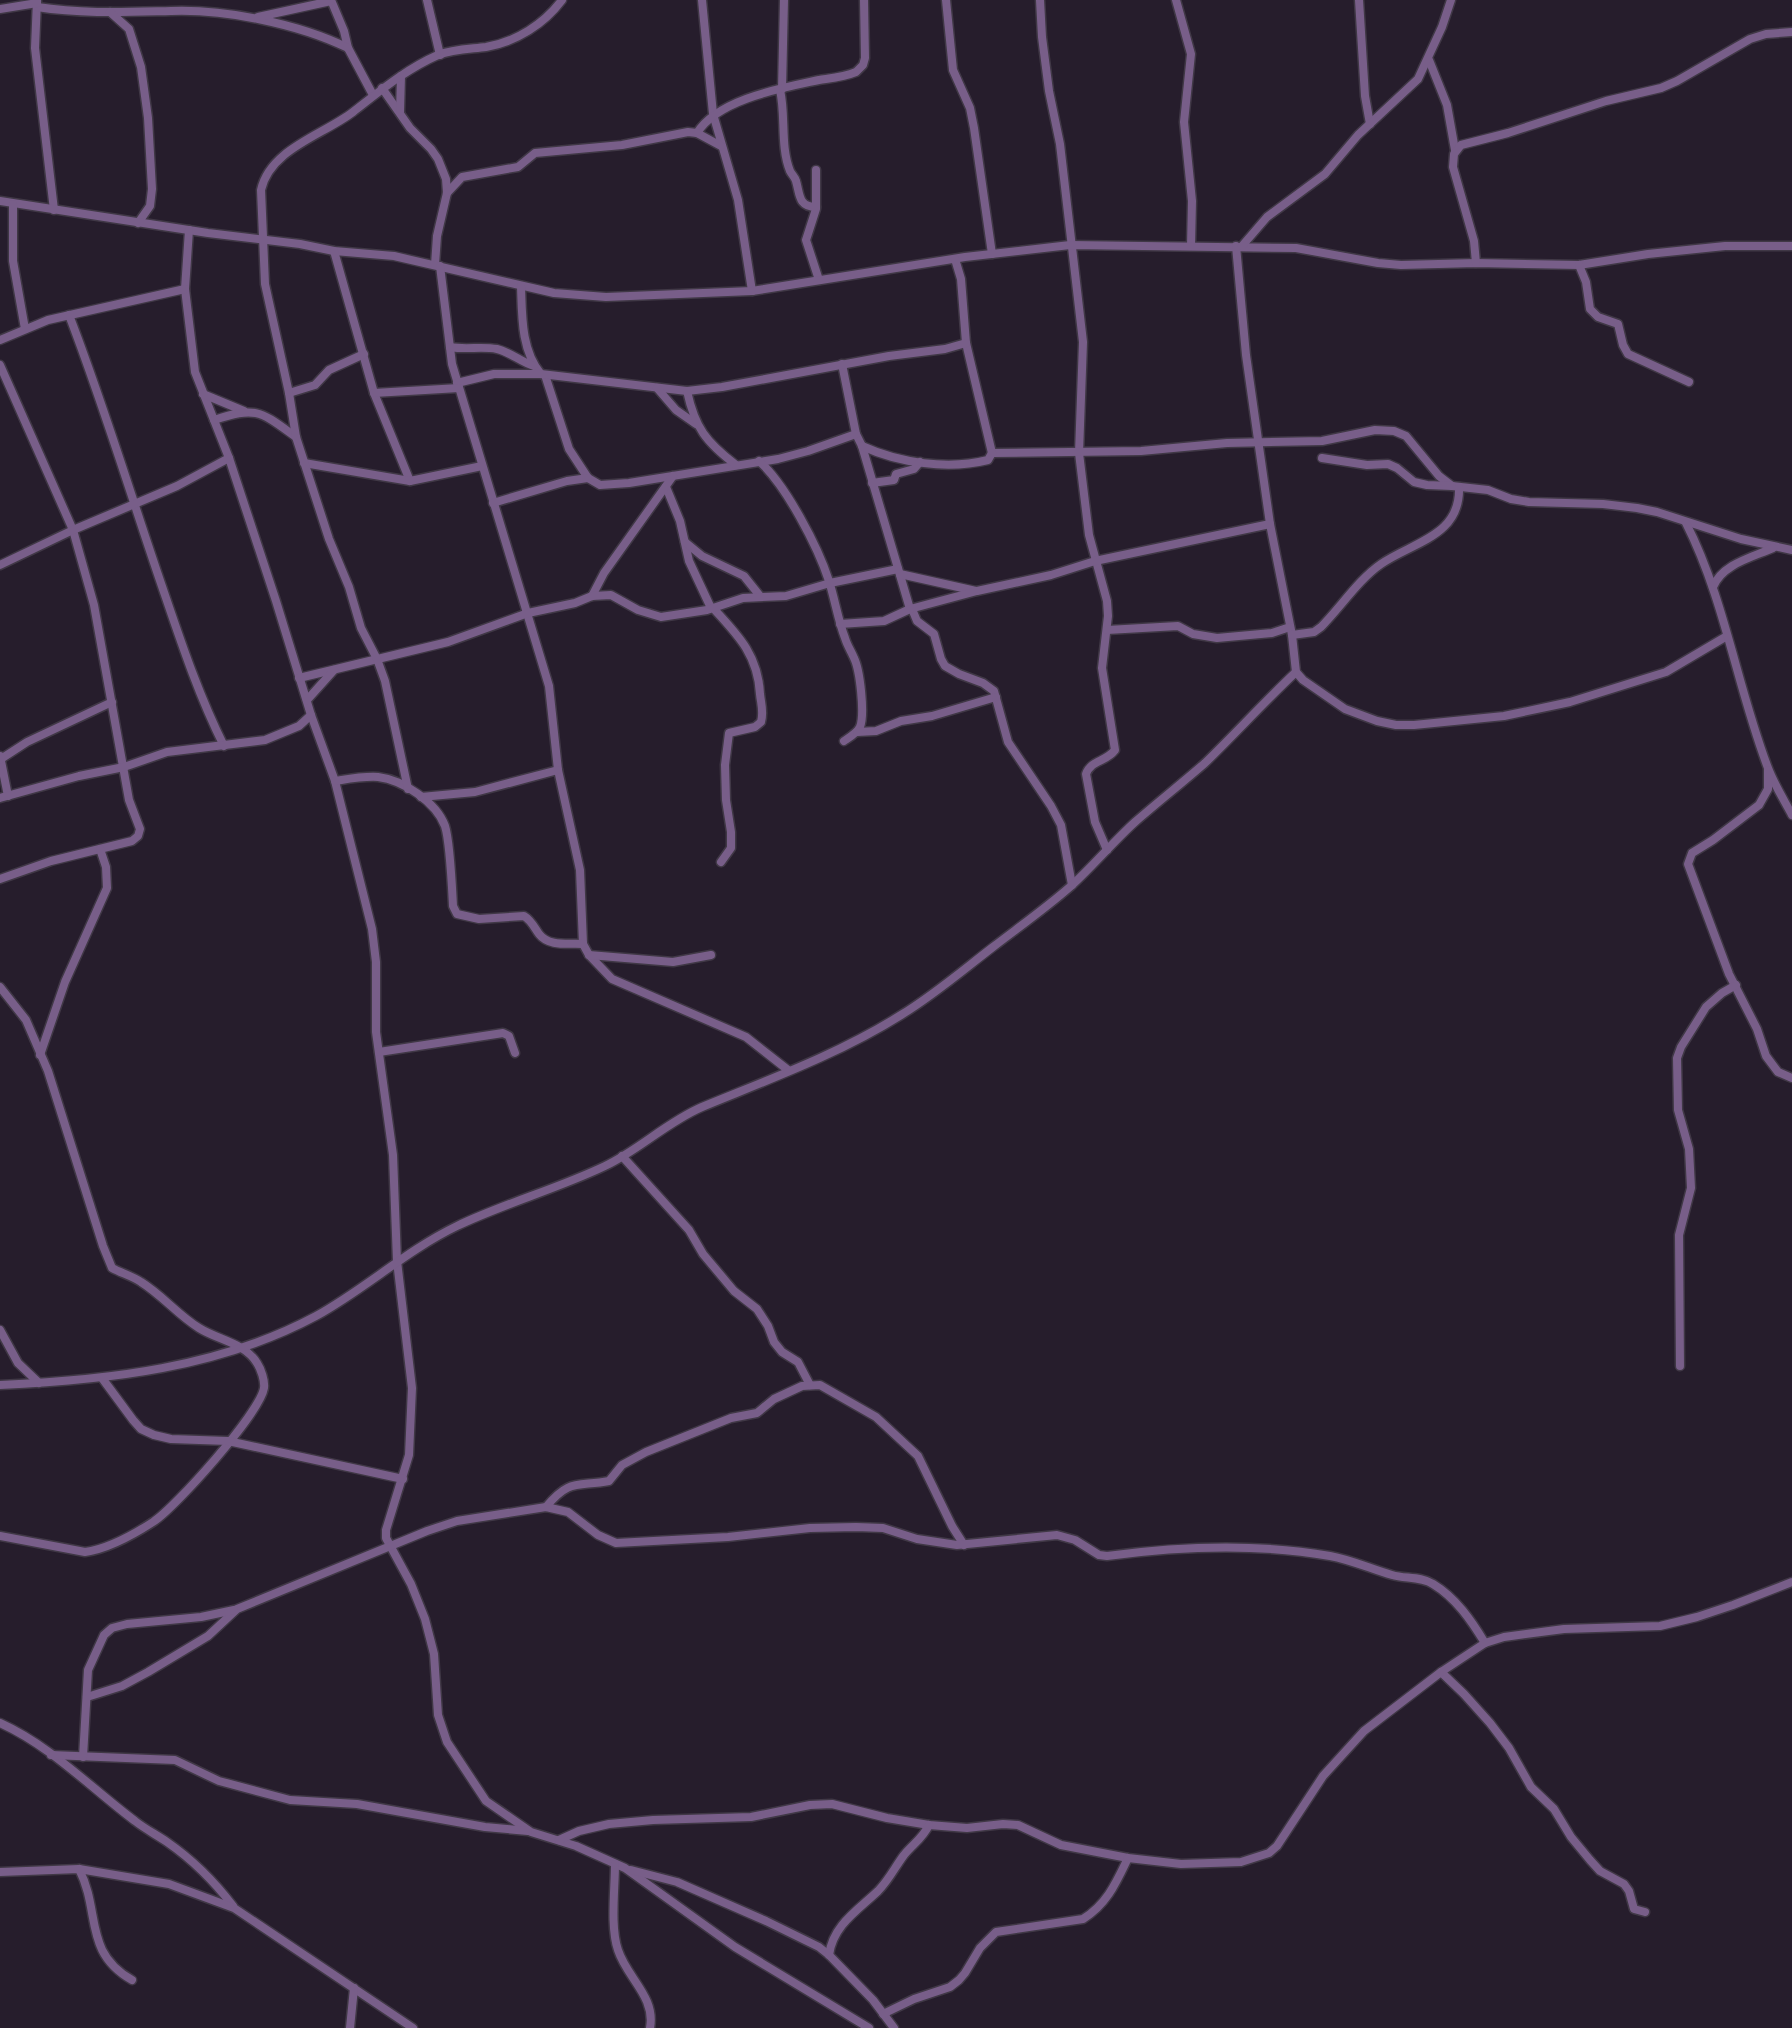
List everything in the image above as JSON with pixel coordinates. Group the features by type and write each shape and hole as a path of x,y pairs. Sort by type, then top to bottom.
{"street":[{"path":"255,18 331,0 348,48 373,95"},
{"path":"427,0 440,55"},
{"path":"408,789 390,702 377,659 361,628 296,438 265,284 261,190 268,173 298,145 353,112 401,76 440,55 497,45 510,40 542,22 562,0"},
{"path":"702,0 713,114 738,200 752,291"},
{"path":"784,0 781,89 787,152 790,171 796,180 797,196 808,206 816,207"},
{"path":"698,133 713,114 727,107 781,89 848,75 863,65 864,0"},
{"path":"946,0 950,61 970,108 992,254"},
{"path":"1040,0 1042,37 1060,144 1083,342 1079,453 1089,535 1107,601 1107,630 1102,668 1115,750 1107,758 1093,763 1086,774 1088,797 1107,850"},
{"path":"1176,0 1191,54 1184,122 1192,201 1191,246"},
{"path":"1359,0 1365,96 1370,124"},
{"path":"1451,0 1429,60 1419,79 1370,124 1325,174 1267,217 1239,246 1246,355 1270,524 1291,631 1296,672 1320,693 1345,709 1377,721 1414,725 1540,710 1623,687 1666,672 1727,636"},
{"path":"0,9 37,3 110,12 173,11 255,18 314,33 348,48"},
{"path":"37,3 36,58 54,210"},
{"path":"110,12 130,29 133,36 141,67 148,118 151,197 147,213 138,222"},
{"path":"1455,150 1481,138 1606,101 1661,88 1750,39 1766,34 1792,32"},
{"path":"1429,60 1447,105 1455,150 1453,167 1474,241 1476,263"},
{"path":"400,112 401,76"},
{"path":"382,88 410,128 431,149 446,179 447,193 437,236 438,266 450,347 458,386 549,686 558,770 580,870 583,944 589,955 612,979 746,1037 788,1070"},
{"path":"447,193 462,177 517,167 535,153 622,145 680,133 698,133 721,146"},
{"path":"816,170 816,207 806,240 819,280"},
{"path":"0,201 334,251 394,256 554,293 606,298 752,291 955,259 1070,245 1296,248 1401,265 1579,265 1725,246 1792,246"},
{"path":"13,204 13,261 25,329"},
{"path":"189,230 185,289 195,372 229,458 310,715 335,781 372,929 376,962 376,1032 394,1155 397,1261 412,1388 409,1455 387,1524 386,1538 425,1619 434,1654 438,1714 447,1742 486,1801 531,1832"},
{"path":"334,251 374,393 410,481"},
{"path":"862,446 891,458 920,461 980,462 988,460 992,453 966,343 961,279 955,259"},
{"path":"1579,265 1586,282 1590,309 1598,317 1618,324 1628,354 1689,382"},
{"path":"520,286 523,329 534,366"},
{"path":"0,341 48,320 185,289"},
{"path":"69,316 100,396 133,504 206,710 224,746"},
{"path":"374,393 458,386 494,374 543,375 687,391 750,383 966,343"},
{"path":"450,347 506,351 522,362 534,366 543,375 569,449 587,478 600,485 760,461 808,451 856,434"},
{"path":"289,393 315,385 329,370 364,354"},
{"path":"842,364 856,434 862,446 911,609 917,621 934,634 945,666 990,686 996,697 1008,741 1061,825 1072,885"},
{"path":"0,365 73,530 94,605 129,800 140,829 138,836 132,841 51,861 0,879"},
{"path":"657,388 676,410 696,424"},
{"path":"687,391 696,424 710,444 736,465"},
{"path":"203,394 244,411 259,414 296,438"},
{"path":"214,420 244,411"},
{"path":"992,453 1079,453 1322,441 1375,429 1394,431 1406,436 1440,475 1455,486 1457,512 1434,536 1379,565 1314,632 1291,631 1217,638 1192,634 1178,625 1107,630"},
{"path":"0,565 73,530 177,486 229,458"},
{"path":"1322,458 1367,465 1388,464 1414,482 1488,489 1511,499 1529,502 1603,504 1657,512 1773,548 1792,550"},
{"path":"760,461 768,468 791,503 830,583 840,624 858,671 861,724 857,732"},
{"path":"872,483 894,480 896,474 914,469 920,461"},
{"path":"304,463 410,481 482,466"},
{"path":"592,596 604,573 673,476"},
{"path":"493,503 567,481 587,478"},
{"path":"666,487 680,521 690,561 712,608 751,654 760,683 763,709 761,722 755,727 732,731 728,736 726,800 732,832 731,848 721,862"},
{"path":"1686,523 1713,587 1768,770 1792,815"},
{"path":"840,624 884,621 911,609 1095,561 1270,524"},
{"path":"685,542 702,556 744,576 760,596"},
{"path":"1713,587 1721,576 1739,562 1773,548"},
{"path":"299,678 448,642 528,613 575,603 592,596 611,595 638,610 661,617 712,608 743,598 786,596 830,583 899,572 977,591"},
{"path":"307,700 334,670"},
{"path":"0,1385 102,1378 178,1366 284,1332 321,1313 397,1261 453,1228 513,1201 575,1180 622,1156 671,1123 788,1070 852,1045 945,985 1072,885 1133,824 1204,763 1296,672"},
{"path":"844,741 857,732 932,716 996,697"},
{"path":"112,702 0,757 4,797 79,775 124,767 167,752 224,746 278,736 299,726 310,715"},
{"path":"421,797 474,792 558,770"},
{"path":"1768,770 1768,789 1759,805 1692,853 1688,859 1688,869 1729,974 1757,1029 1766,1056 1778,1072 1792,1078"},
{"path":"335,781 376,777 408,789 438,811 445,827 453,906 457,914 479,919 524,916 546,941 583,944"},
{"path":"40,1055 65,982 107,888 106,867 100,849"},
{"path":"589,955 673,962 711,956"},
{"path":"1680,1366 1679,1235 1691,1188 1689,1149 1678,1110 1677,1058 1706,1007 1736,985"},
{"path":"0,987 26,1020 54,1085 112,1268 138,1280 198,1327 242,1347 257,1362 264,1387 249,1416 177,1503 154,1522 98,1550 85,1552 0,1536"},
{"path":"379,1052 503,1033 509,1036 515,1053"},
{"path":"622,1156 690,1230 703,1254 734,1291 757,1309 774,1342 782,1352 798,1362 810,1385"},
{"path":"0,1330 18,1363 39,1383"},
{"path":"102,1378 141,1429 154,1436 228,1441 403,1479"},
{"path":"546,1507 558,1493 574,1485 609,1482 622,1465 646,1452 731,1418 757,1413 774,1399 802,1386 824,1386 876,1417 918,1456 964,1545"},
{"path":"83,1757 88,1670 104,1635 112,1628 127,1624 201,1617 237,1609 457,1521 546,1507 568,1512 598,1535 616,1543 856,1527 883,1528 928,1541 964,1545 1057,1535 1075,1540 1099,1555 1107,1556 1140,1552 1265,1547 1331,1556 1394,1576 1429,1581 1445,1591 1467,1615 1485,1643"},
{"path":"559,1840 579,1831 609,1824 751,1817 810,1805 832,1804 929,1825 967,1828 1018,1825 1061,1845 1128,1858 1181,1864 1241,1862 1269,1853 1340,1754 1364,1731 1441,1672 1485,1643 1504,1637 1564,1629 1660,1626 1697,1618 1792,1582"},
{"path":"87,1697 122,1686 159,1666 208,1636 237,1609"},
{"path":"1441,1672 1490,1723 1509,1748 1531,1787 1554,1809 1584,1854 1600,1871 1624,1884 1634,1909 1645,1912"},
{"path":"0,1723 21,1733 101,1791 137,1823 183,1854 219,1886 234,1908"},
{"path":"51,1755 175,1760 219,1781 290,1800 357,1804 485,1827 531,1832 559,1840 625,1868 677,1882 819,1947 873,2000 894,2028"},
{"path":"829,1955 830,1944 843,1923 887,1881 905,1853 924,1835 929,1825"},
{"path":"883,2014 914,1999 950,1987 965,1973 980,1948 996,1932 1083,1919 1094,1912 1111,1894 1128,1858"},
{"path":"615,1864 614,1933 618,1951 650,2007 650,2028"},
{"path":"625,1868 735,1947 869,2028"},
{"path":"79,1869 88,1885 99,1946 107,1959 132,1980"},
{"path":"0,1872 79,1869 169,1884 234,1908 413,2028"},
{"path":"350,2028 354,1988"}]}
